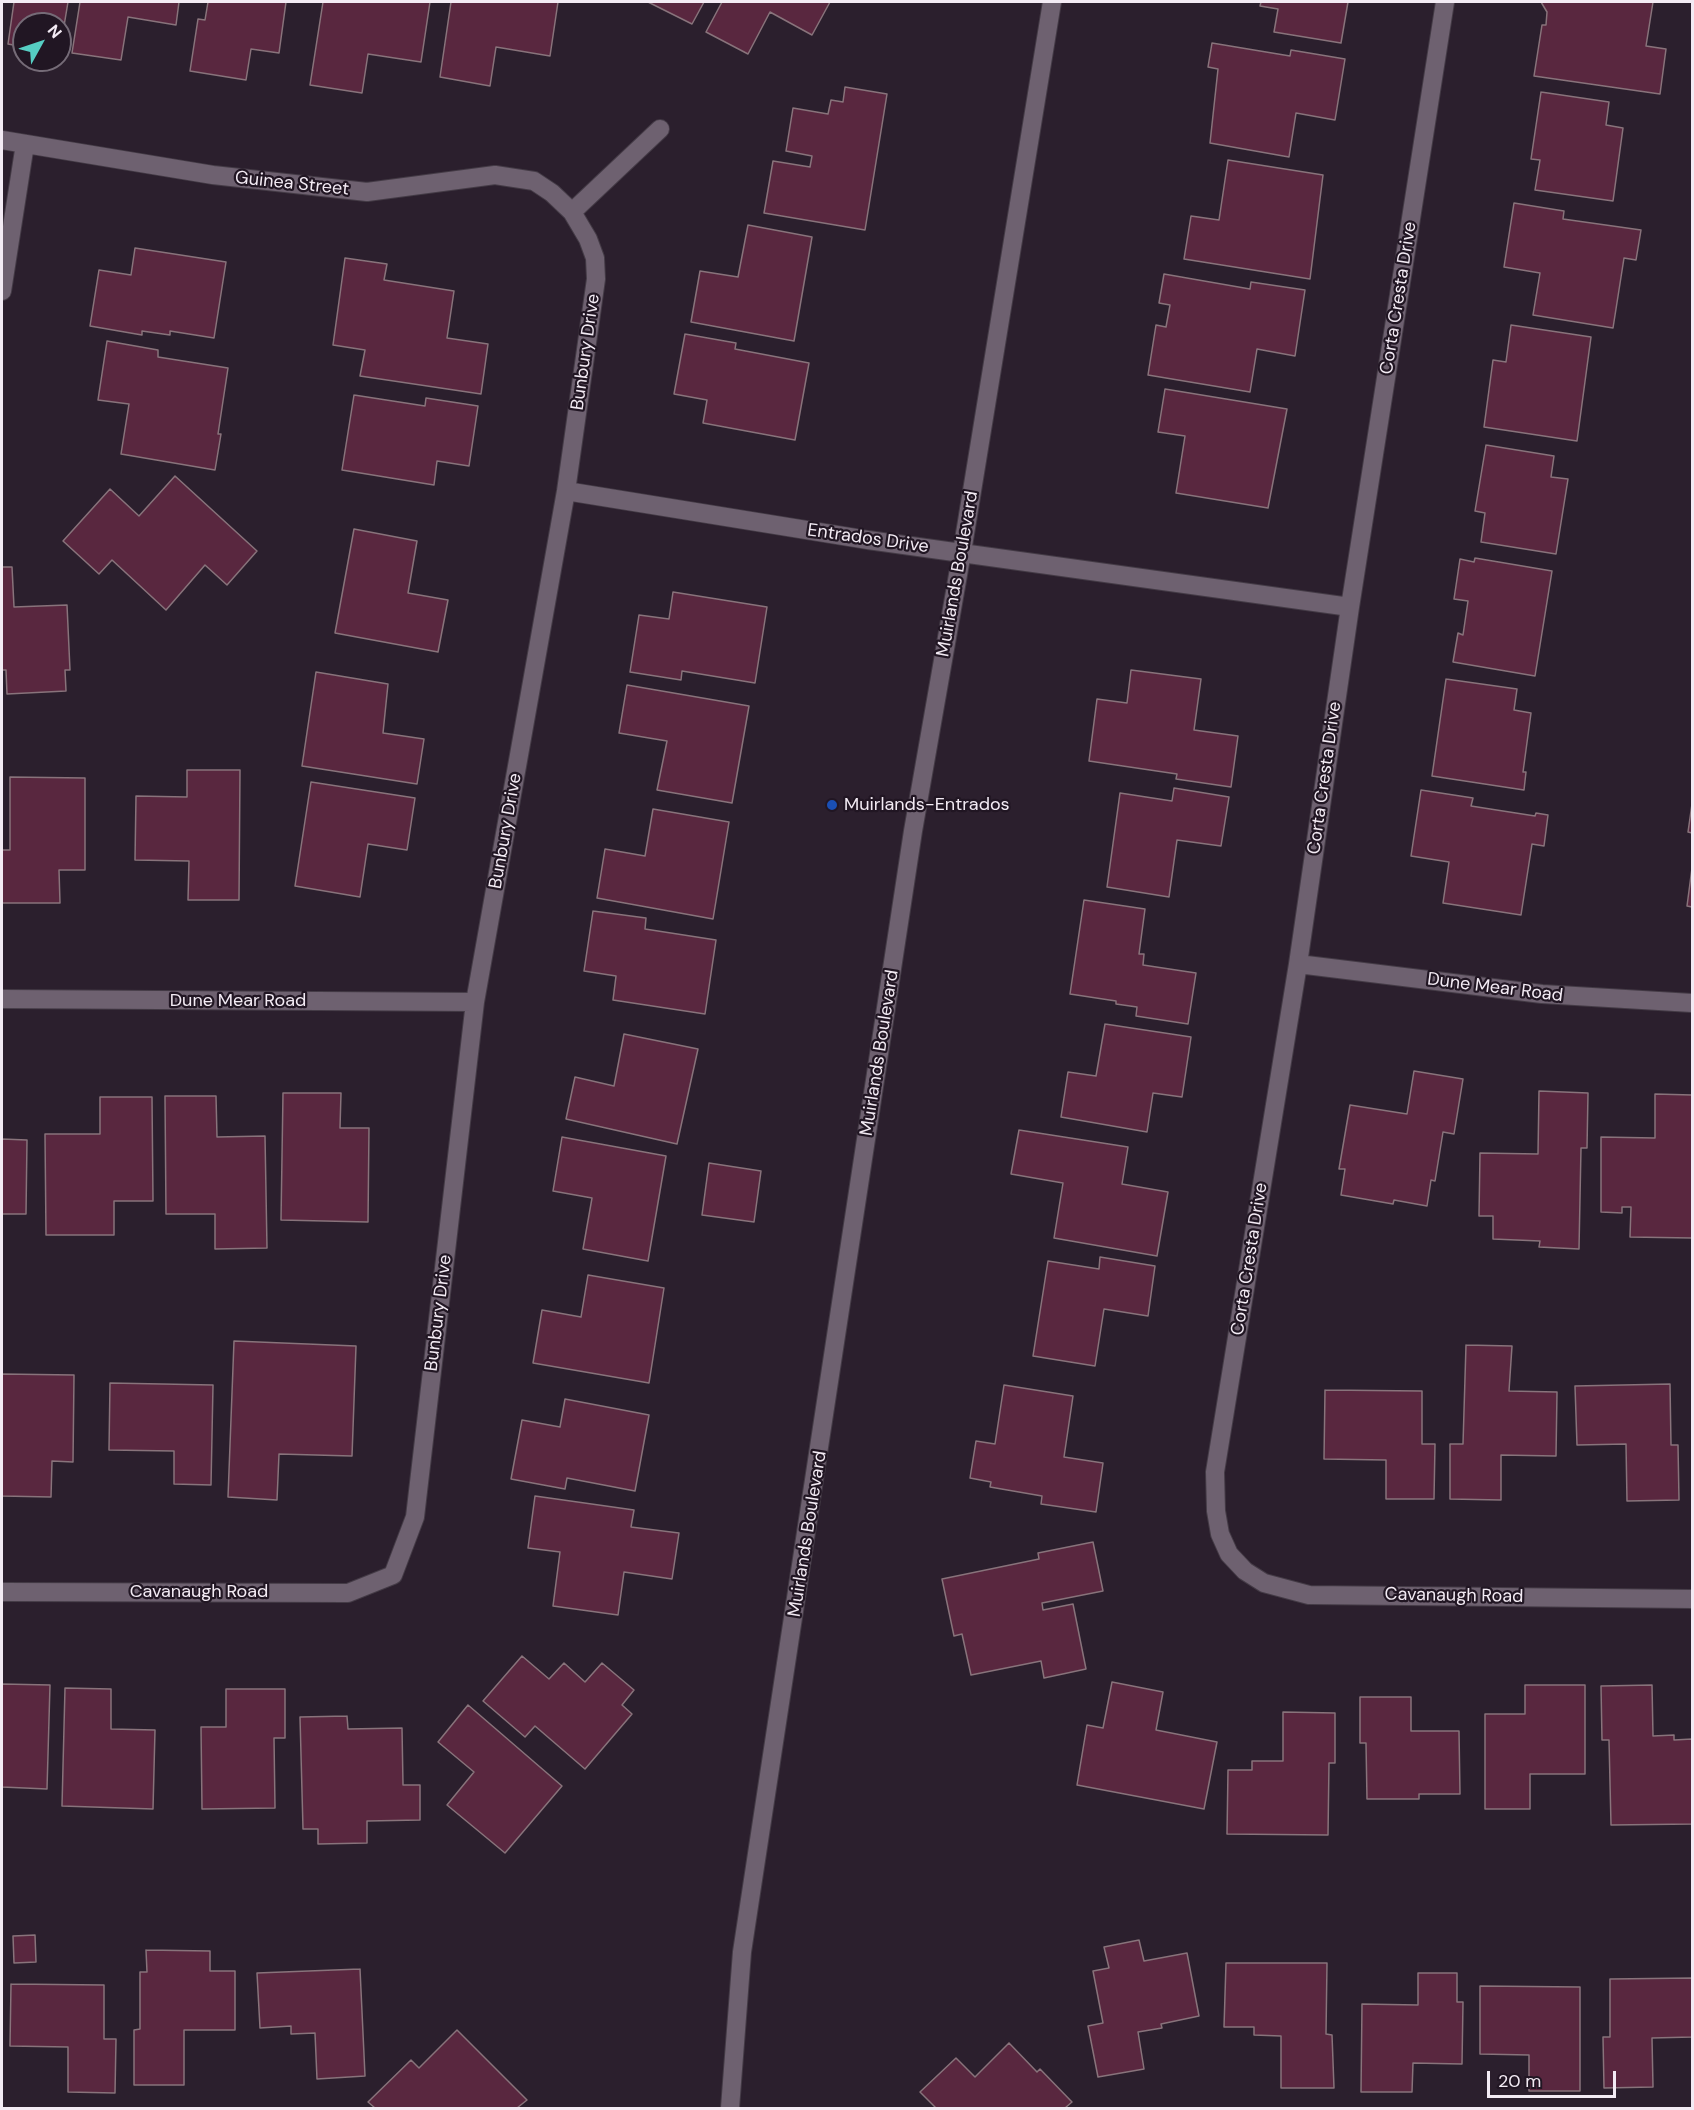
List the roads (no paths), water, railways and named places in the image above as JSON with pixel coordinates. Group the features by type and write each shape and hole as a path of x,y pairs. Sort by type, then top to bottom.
{"street":[{"name":"Muirlands Boulevard","path":"730,2109 742,1952 913,831 962,552 1052,2"},
{"name":"Corta Cresta Drive","path":"1229,1554 1220,1534 1216,1511 1215,1473 1298,964 1350,607 1445,2"},
{"path":"572,212 660,129"},
{"name":"Guinea Street","path":"2,140 213,175 367,192 495,175 534,181 552,193 572,212"},
{"path":"2,291 25,144"},
{"name":"Bunbury Drive","path":"393,1575 415,1516 476,1002 566,491 596,279 595,258 588,239 572,212"},
{"name":"Entrados Drive","path":"566,491 868,540 1350,607"},
{"name":"Dune Mear Road","path":"1298,964 1542,994 1692,1003"},
{"name":"Dune Mear Road","path":"2,999 476,1002"},
{"name":"Cavanaugh Road","path":"1229,1554 1245,1571 1264,1583 1309,1595 1692,1599"},
{"name":"Cavanaugh Road","path":"2,1592 348,1593 393,1575"}],"place":[{"name":"Muirlands-Entrados","path":"832,805"}]}
